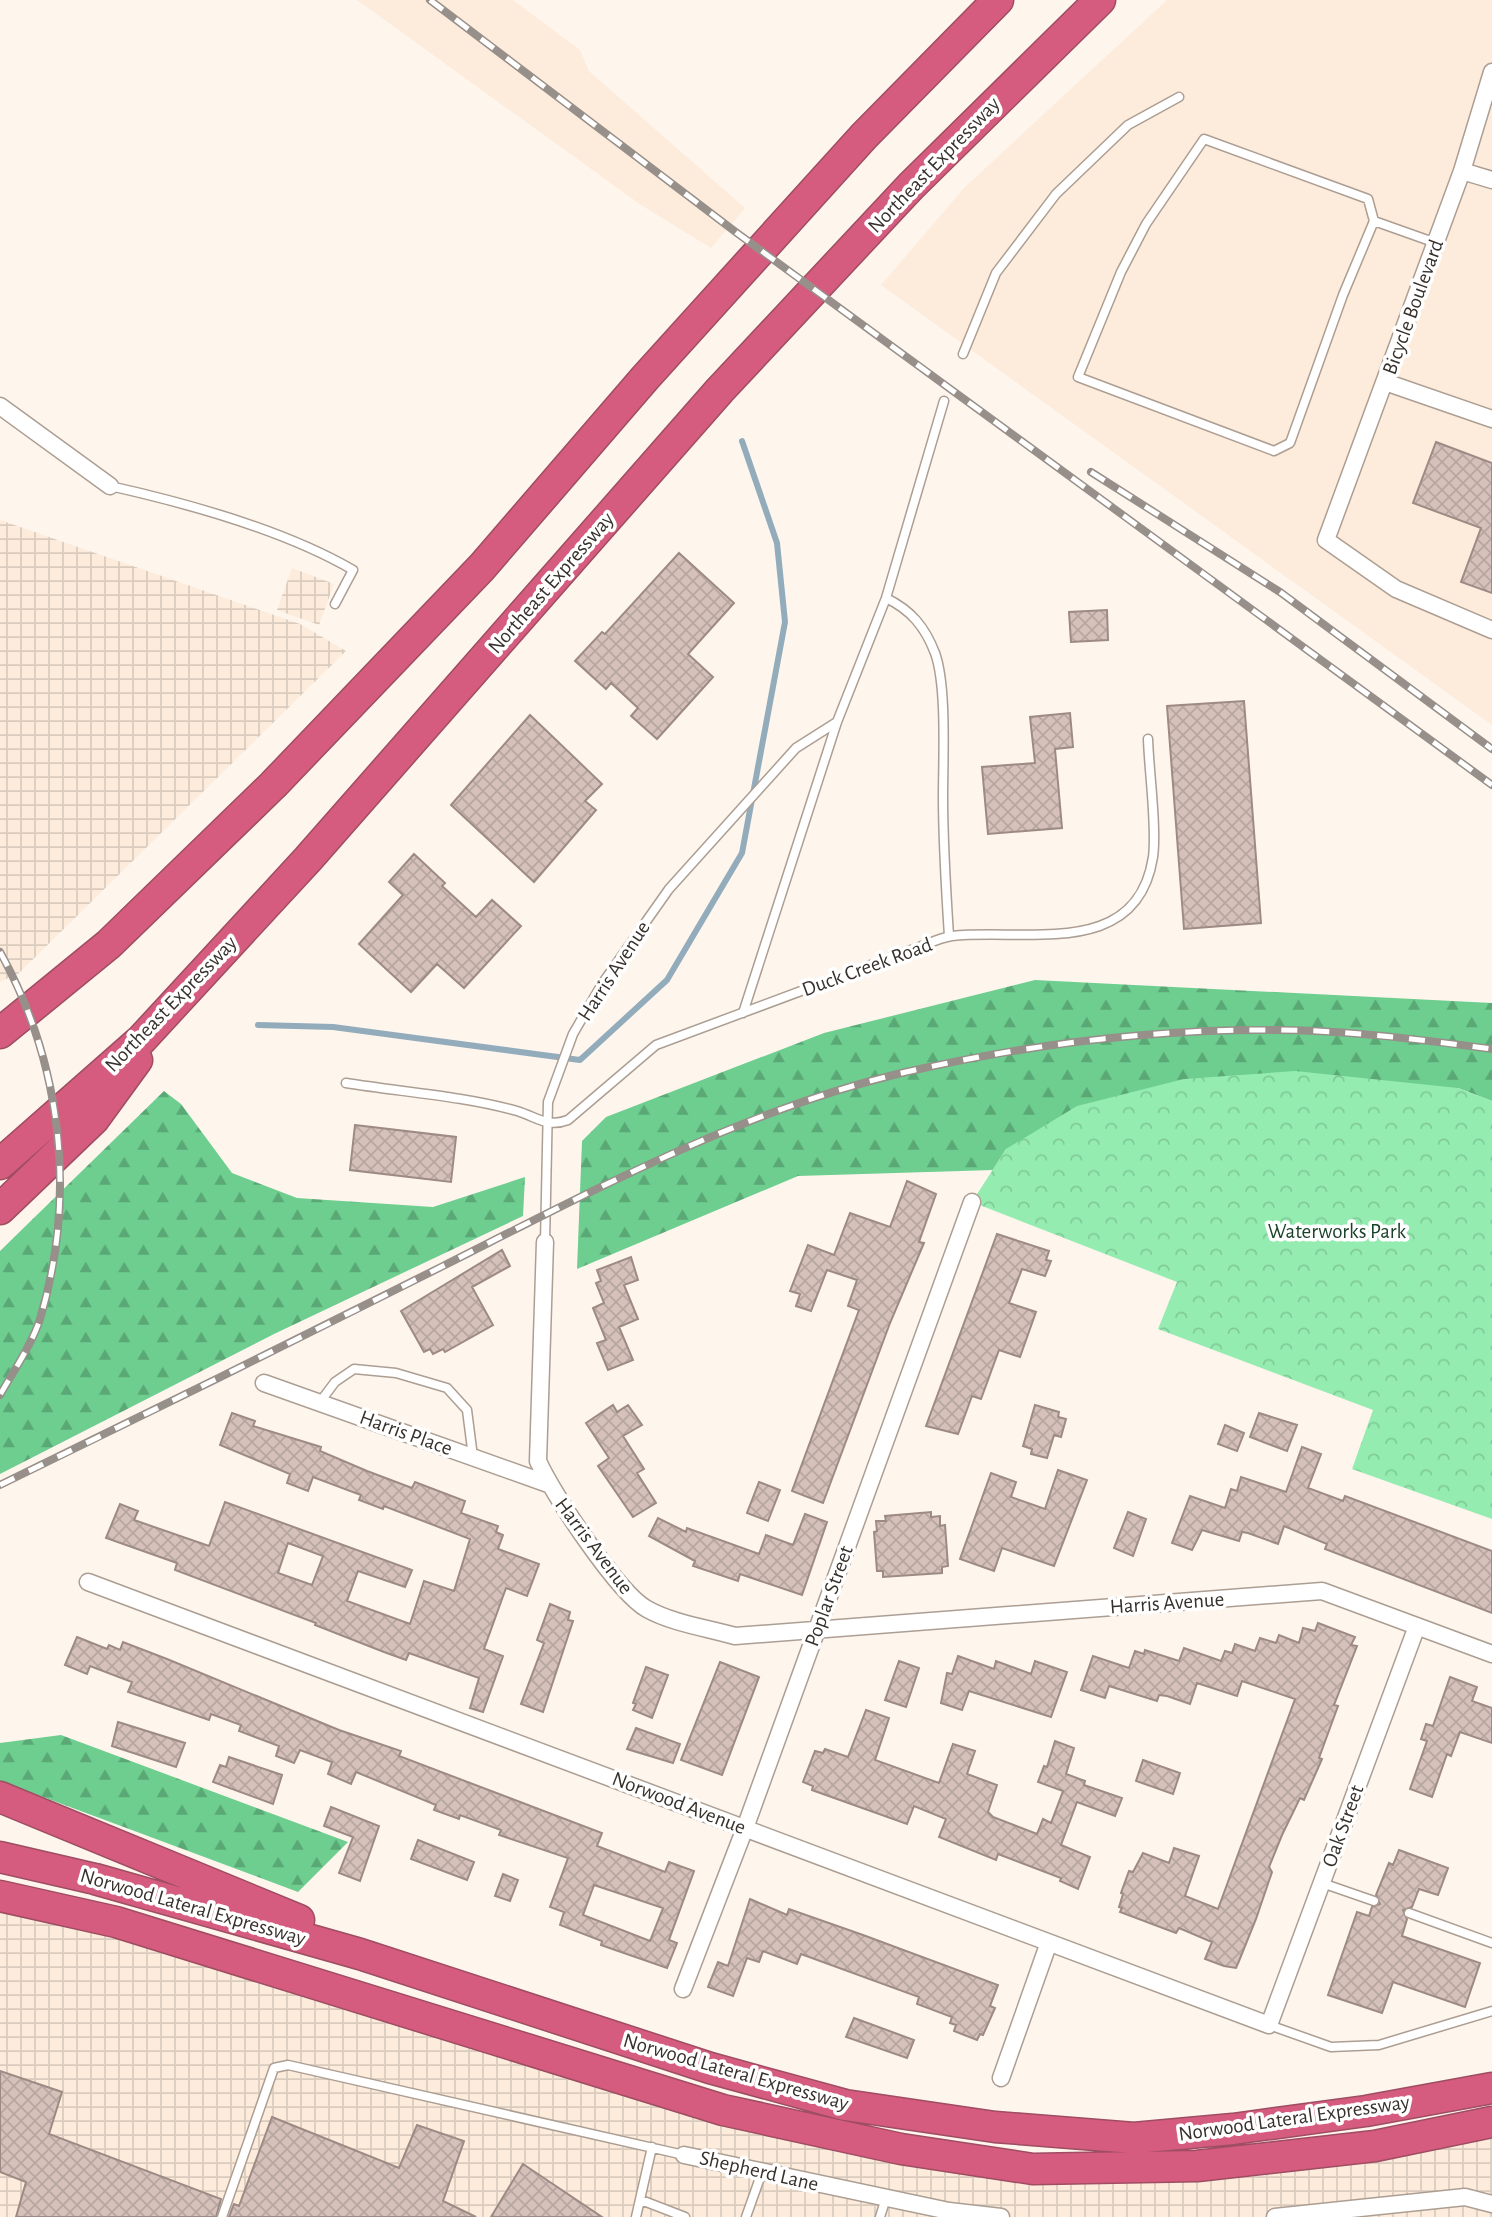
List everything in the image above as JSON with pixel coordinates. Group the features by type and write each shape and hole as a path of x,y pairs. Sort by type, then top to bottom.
{"highway":[{"path":"0,1033 109,944 273,785 482,567 645,378 864,136 998,0"},
{"name":"Northeast Expressway","path":"0,1164 141,1040 318,849 720,390 911,186 1100,0"},
{"path":"0,1209 94,1119 197,980"},
{"path":"0,1797 461,1986"},
{"name":"Norwood Lateral Expressway","path":"0,1857 95,1878 461,1986 709,2068 845,2105 995,2127 1134,2138 1233,2129 1366,2111 1492,2088"},
{"name":"Norwood Lateral Expressway","path":"0,1896 116,1922 723,2110 901,2150 1032,2169 1197,2166 1375,2146 1492,2122"}],"street":[{"name":"Bicycle Boulevard","path":"1492,72 1462,171 1326,540 1396,589 1492,630"},
{"path":"1462,171 1492,180"},
{"path":"1385,382 1492,419"},
{"path":"0,406 110,486"},
{"name":"Poplar Street","path":"683,1989 745,1828 972,1202"},
{"name":"Harris Avenue","path":"545,1242 538,1461 548,1484 626,1592 650,1611 735,1636 1322,1591 1492,1654"},
{"name":"Harris Place","path":"264,1383 548,1484"},
{"name":"Norwood Avenue","path":"88,1582 745,1828 1048,1945 1269,2025"},
{"name":"Oak Street","path":"1269,2025 1417,1626"},
{"path":"1001,2078 1048,1945"},
{"name":"Shepherd Lane","path":"684,2155 949,2211 1001,2217"},
{"path":"1275,2217 1465,2197 1492,2204"}],"lane":[{"path":"963,354 996,273 1056,194 1129,125 1179,97"},
{"path":"1203,139 1368,199 1374,221 1343,295 1290,443 1274,451 1078,377 1121,272 1146,224 1203,139"},
{"path":"1374,221 1436,243"},
{"path":"743,1013 836,722 886,598 944,401"},
{"path":"110,486 204,510 329,556 353,570 335,604"},
{"name":"Duck Creek Road","path":"549,1125 568,1120 656,1045 949,936 943,856 943,723 936,655 922,626 905,608 886,598"},
{"name":"Harris Avenue","path":"545,1242 548,1102 573,1034 602,984 669,889 796,748 836,722"},
{"path":"949,936 1093,929 1114,922 1132,909 1143,892 1153,856 1148,739"},
{"path":"346,1083 503,1108 549,1125"},
{"path":"320,1402 335,1382 354,1369 396,1373 447,1388 467,1410 473,1457"},
{"path":"1322,1883 1374,1901"},
{"path":"1409,1913 1492,1943"},
{"path":"1269,2025 1331,2047 1379,2045 1492,2011"},
{"name":"Shepherd Lane","path":"222,2217 274,2068 288,2065 684,2155"},
{"path":"636,2217 652,2147"},
{"path":"746,2217 762,2172"},
{"path":"880,2217 886,2198"},
{"path":"641,2200 685,2217"}],"shaded area":[{"path":"357,0 513,0 580,50 589,71 745,208 711,248 641,205"},
{"path":"1167,0 1492,0 1492,725 881,285 964,188"},
{"path":"0,520 300,624 346,651 19,973 0,982"},
{"path":"292,568 334,584 319,625 277,610"},
{"path":"0,1896 635,2085 1033,2169 1492,2122 1492,2217 0,2217"}],"green space":[{"path":"1035,980 1492,1003 1492,1101 1458,1088 1006,1149 993,1170 798,1176 577,1269 582,1141 606,1117 824,1033"},
{"name":"Waterworks Park","path":"1295,1071 1458,1088 1492,1101 1492,1519 1352,1469 1373,1410 1158,1329 1177,1282 972,1202 1006,1149 1077,1106 1184,1079"},
{"path":"164,1091 181,1104 232,1173 297,1198 433,1207 525,1177 523,1216 274,1334 0,1474 0,1251"},
{"path":"61,1735 348,1842 298,1892 0,1781 0,1743"}],"building":[{"path":"1436,442 1492,463 1492,593 1461,582 1481,528 1413,503"},
{"path":"679,553 734,603 688,654 713,677 657,739 631,716 638,708 611,683 606,689 575,661 602,632 605,634"},
{"path":"1107,610 1108,640 1071,642 1069,612"},
{"path":"1244,701 1261,923 1184,929 1167,706"},
{"path":"1070,713 1073,747 1055,749 1062,828 988,834 982,767 1035,763 1030,717"},
{"path":"530,715 602,784 585,801 596,810 534,882 451,805"},
{"path":"414,854 445,883 442,886 476,917 492,900 521,926 464,988 437,964 411,992 359,944 403,895 389,882"},
{"path":"355,1125 456,1137 451,1182 350,1170"},
{"path":"907,1181 936,1194 919,1242 924,1243 890,1323 823,1503 792,1491 859,1310 848,1306 857,1280 827,1270 811,1311 796,1306 800,1294 790,1291 808,1245 834,1255 850,1213 890,1227"},
{"path":"997,1234 1049,1251 1046,1260 1051,1261 1045,1276 1022,1269 1009,1303 1036,1312 1020,1357 999,1350 981,1399 972,1396 958,1434 926,1426"},
{"path":"502,1250 510,1266 472,1287 493,1325 445,1352 443,1349 433,1354 430,1349 424,1352 401,1311"},
{"path":"631,1257 638,1280 624,1285 638,1319 619,1327 633,1360 608,1370 597,1343 606,1340 593,1308 604,1303 596,1283 601,1281 597,1270"},
{"path":"613,1405 617,1412 628,1405 642,1425 623,1436 644,1469 637,1473 656,1503 633,1517 598,1466 609,1458 586,1423"},
{"path":"1035,1405 1059,1412 1058,1417 1066,1419 1061,1437 1054,1435 1047,1458 1031,1454 1032,1449 1023,1446"},
{"path":"232,1413 255,1421 253,1426 321,1447 320,1451 367,1471 412,1488 415,1482 465,1501 461,1513 498,1526 496,1532 503,1535 498,1549 539,1564 527,1596 506,1588 484,1649 503,1656 483,1712 470,1708 479,1678 409,1653 406,1660 384,1652 315,1625 316,1623 175,1570 177,1563 106,1538 120,1504 138,1511 134,1520 209,1546 225,1502 412,1570 405,1587 358,1571 347,1601 410,1624 424,1581 454,1591 470,1539 384,1506 383,1509 359,1500 361,1495 313,1477 308,1491 287,1483 290,1474 220,1445","holes":["288,1543 323,1556 312,1585 278,1573"]},
{"path":"1259,1413 1297,1425 1287,1451 1250,1437"},
{"path":"1225,1425 1244,1433 1237,1451 1218,1444"},
{"path":"1302,1447 1321,1454 1308,1488 1343,1501 1345,1496 1492,1551 1492,1613 1325,1549 1327,1544 1284,1526 1278,1544 1248,1533 1242,1532 1239,1541 1202,1530 1192,1550 1172,1543 1190,1496 1225,1508 1231,1489 1237,1491 1241,1477 1286,1492"},
{"path":"1058,1470 1087,1480 1054,1566 1002,1548 994,1571 960,1559 991,1473 1016,1482 1011,1497 1045,1509"},
{"path":"759,1482 780,1490 768,1521 747,1513"},
{"path":"931,1512 931,1517 940,1516 940,1526 945,1525 948,1566 942,1567 942,1573 883,1577 883,1571 877,1571 874,1532 877,1531 876,1521 886,1521 885,1516"},
{"path":"1128,1512 1146,1519 1133,1556 1114,1548"},
{"path":"805,1514 827,1522 802,1595 740,1574 738,1581 693,1566 695,1561 649,1536 658,1518 686,1532 687,1528 759,1554 766,1535 793,1545"},
{"path":"550,1604 570,1612 568,1620 573,1621 543,1712 521,1704 544,1643 537,1640"},
{"path":"1318,1623 1355,1637 1351,1645 1357,1646 1334,1705 1338,1706 1319,1758 1322,1759 1304,1800 1300,1798 1282,1835 1269,1867 1272,1872 1256,1919 1239,1961 1236,1968 1224,1966 1205,1959 1212,1942 1179,1928 1176,1933 1120,1912 1121,1893 1129,1871 1133,1872 1143,1853 1169,1863 1174,1848 1199,1856 1185,1896 1218,1909 1295,1699 1242,1681 1237,1696 1197,1683 1190,1704 1159,1695 1157,1701 1109,1686 1105,1698 1081,1690 1093,1656 1129,1668 1135,1651 1144,1654 1145,1650 1179,1661 1184,1648 1221,1661 1225,1651 1232,1653 1235,1644 1255,1651 1260,1638 1276,1643 1279,1635 1299,1643 1303,1628 1315,1631"},
{"path":"77,1637 107,1649 109,1645 120,1650 123,1642 339,1730 401,1751 399,1756 602,1833 597,1846 665,1872 669,1862 694,1871 669,1940 677,1943 667,1968 601,1945 602,1941 560,1925 564,1912 550,1907 568,1858 499,1835 501,1830 460,1815 459,1819 434,1810 436,1805 356,1772 351,1784 328,1774 332,1762 300,1750 294,1763 276,1756 279,1746 239,1731 241,1725 211,1714 209,1720 128,1692 132,1682 90,1666 87,1674 65,1665","holes":["594,1885 663,1908 650,1941 583,1915"]},
{"path":"958,1656 994,1669 996,1661 1031,1674 1035,1661 1067,1672 1051,1717 969,1691 962,1710 941,1703 947,1673 952,1674"},
{"path":"899,1661 919,1668 906,1707 885,1700"},
{"path":"720,1662 759,1677 722,1775 681,1760"},
{"path":"646,1667 668,1675 652,1718 633,1710"},
{"path":"1450,1677 1477,1687 1472,1701 1492,1708 1492,1743 1460,1732 1451,1756 1447,1754 1432,1797 1410,1789 1427,1741 1421,1739 1426,1724 1433,1726"},
{"path":"866,1710 889,1718 875,1760 939,1783 953,1744 975,1751 967,1774 997,1785 988,1812 993,1817 1037,1834 1043,1819 1051,1823 1063,1791 1038,1782 1044,1766 1047,1767 1055,1741 1074,1748 1066,1774 1085,1781 1084,1785 1122,1798 1115,1816 1077,1802 1061,1845 1090,1857 1078,1889 1060,1881 1061,1878 998,1854 996,1860 939,1837 946,1819 914,1806 907,1824 812,1790 813,1786 803,1782 815,1751 823,1753 825,1749 848,1757"},
{"path":"118,1722 185,1743 176,1767 112,1746"},
{"path":"636,1728 680,1744 673,1763 627,1749"},
{"path":"229,1757 282,1775 273,1804 213,1782 220,1765 226,1767"},
{"path":"1143,1760 1180,1773 1173,1794 1136,1781"},
{"path":"331,1807 379,1826 360,1881 339,1873 353,1837 324,1826"},
{"path":"418,1840 474,1862 467,1880 411,1859"},
{"path":"1399,1850 1448,1868 1438,1895 1419,1889 1412,1907 1403,1910 1407,1919 1402,1936 1480,1963 1465,2007 1393,1982 1382,2013 1328,1995 1357,1912 1369,1916 1372,1907 1380,1904 1376,1895 1389,1863 1393,1865"},
{"path":"503,1874 518,1880 510,1901 495,1896"},
{"path":"750,1899 787,1915 789,1909 998,1985 990,2006 995,2008 983,2035 980,2034 977,2040 954,2031 956,2025 950,2023 952,2017 917,2004 919,1997 801,1954 797,1964 763,1951 759,1962 747,1958 733,1996 708,1987 718,1962 728,1966"},
{"path":"854,2018 914,2040 907,2058 846,2037"},
{"path":"0,2071 62,2092 49,2134 221,2199 216,2217 16,2217 26,2182 0,2172"},
{"path":"272,2117 399,2168 417,2125 464,2141 443,2201 476,2217 229,2217 234,2204 239,2206"},
{"path":"523,2164 602,2217 491,2217"}],"waterway":[{"path":"258,1025 333,1027 580,1060 667,980 742,853 785,622 777,543 742,441"}],"railway":[{"path":"430,0 737,233 1492,785"},
{"path":"1091,472 1280,592 1492,749"},
{"path":"0,952 38,1039 50,1085 60,1178 58,1226 40,1319 0,1395"},
{"path":"0,1485 669,1155 727,1130 845,1088 993,1054 1082,1041 1172,1033 1319,1031 1492,1049"}]}
